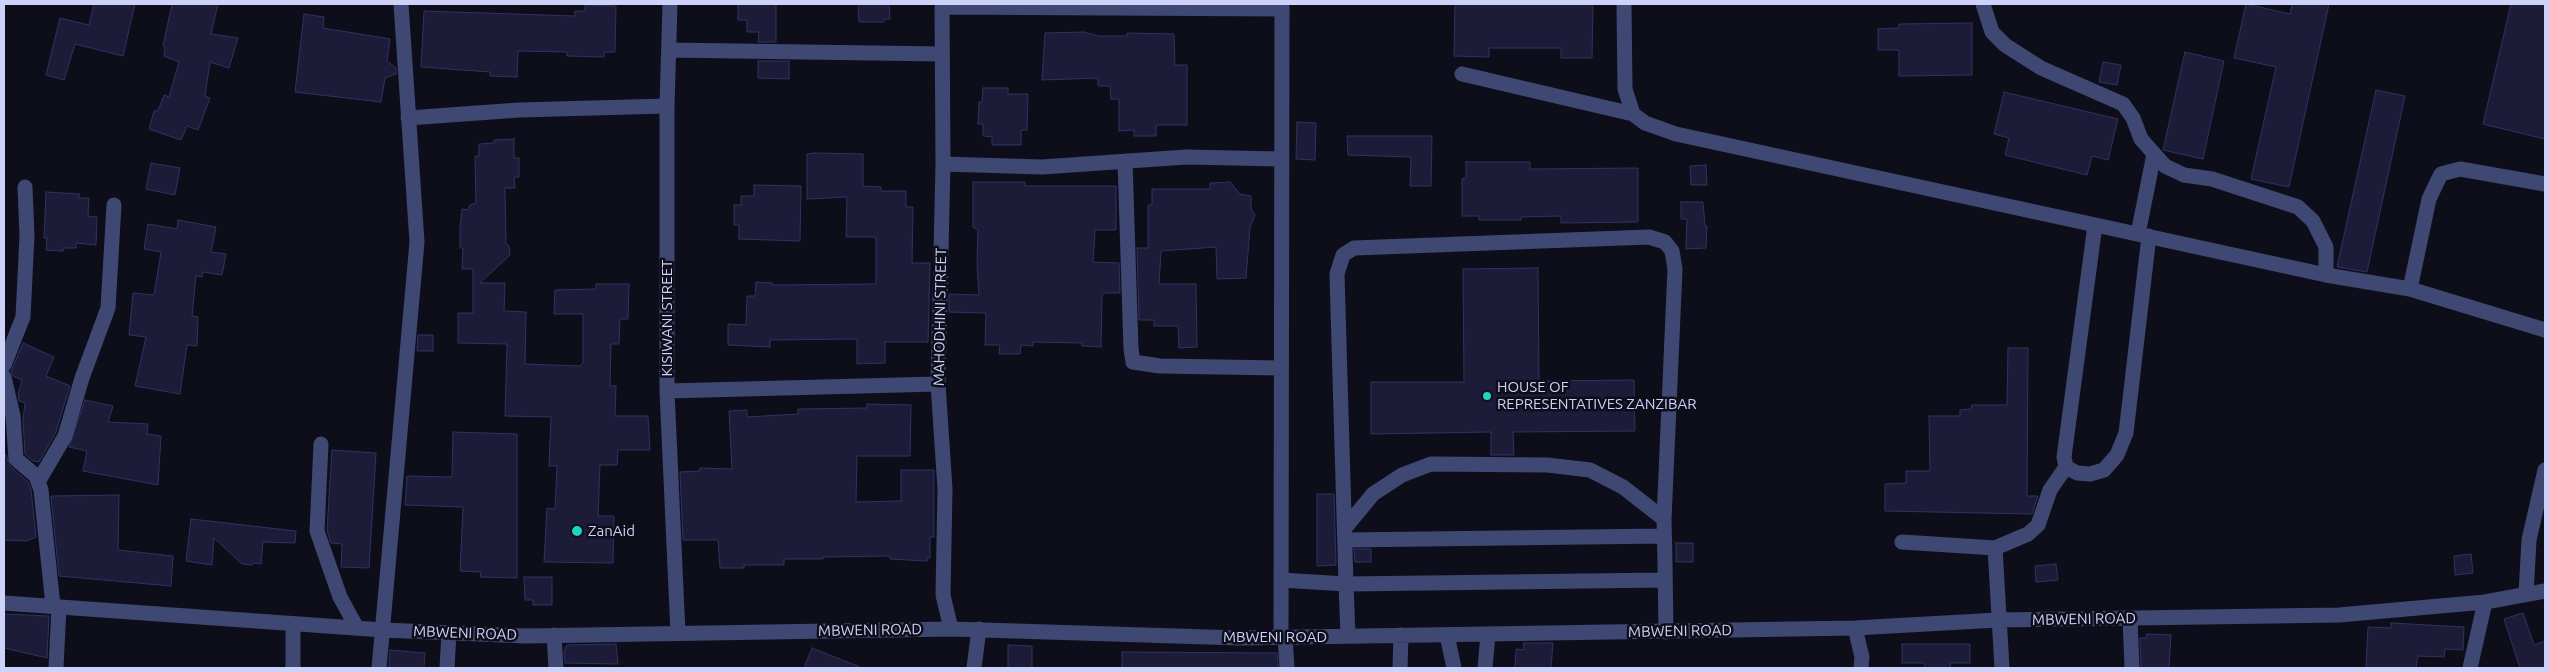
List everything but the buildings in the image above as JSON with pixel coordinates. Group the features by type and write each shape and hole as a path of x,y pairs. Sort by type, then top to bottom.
{"street":[{"path":"379,668 417,242 400,4"},
{"name":"KISIWANI STREET","path":"670,4 667,106 667,391 678,633"},
{"path":"1624,4 1625,89 1633,114"},
{"path":"1983,4 1992,32 2005,45 2042,68 2123,104 2133,118 2141,139 2165,166 2184,175 2212,179 2298,207 2313,221 2326,247 2326,274"},
{"path":"942,6 1282,6 1280,159 1281,580 1283,637 1287,668"},
{"name":"MAHODHINI STREET","path":"942,6 943,164 938,384 945,489 943,595 951,629"},
{"path":"670,50 941,54"},
{"path":"1462,74 1633,114 1645,123 1676,134 2326,274 2410,289 2545,330"},
{"path":"408,118 519,110 667,106"},
{"path":"2066,467 2077,473 2090,474 2104,470 2117,455 2126,433 2143,235 2154,154"},
{"path":"943,164 1042,167 1186,157 1280,159"},
{"path":"1125,161 1133,362 1160,366 1281,368"},
{"path":"2410,289 2429,199 2441,174 2460,169 2545,184"},
{"path":"4,365 23,317 27,236 25,187"},
{"path":"38,482 65,436 82,378 108,308 114,205"},
{"path":"1902,542 1995,548 2028,534 2038,525 2050,490 2066,467 2064,458 2095,225"},
{"path":"1348,636 1337,274 1343,255 1354,248 1649,237 1665,242 1672,251 1675,269 1664,519 1666,632"},
{"path":"4,377 13,416 16,459 36,476 38,482 56,607 56,668"},
{"path":"667,391 938,384"},
{"path":"321,444 317,531 340,597 357,628"},
{"path":"1345,534 1373,494 1402,474 1431,464 1547,465 1590,470 1623,487 1664,519"},
{"path":"2526,594 2528,540 2545,470"},
{"path":"1345,534 1664,536"},
{"path":"1995,548 2002,668"},
{"path":"1281,580 1346,584 1665,580"},
{"name":"MBWENI ROAD","path":"4,603 382,630 449,633 554,635 951,629 1283,637 1666,632 1855,628 1998,620 2339,615 2485,602 2545,591"},
{"path":"2470,668 2485,602"},
{"path":"2130,618 2132,668"},
{"path":"293,624 293,668"},
{"path":"1855,628 1862,657 1861,668"},
{"path":"974,668 979,630"},
{"path":"447,668 449,633"},
{"path":"554,635 556,668"},
{"path":"1447,635 1454,668"},
{"path":"1485,668 1488,635"},
{"path":"1400,668 1401,636"}],"place":[{"name":"HOUSE OF REPRESENTATIVES ZANZIBAR","path":"1487,396"},
{"name":"ZanAid","path":"577,531"}]}
